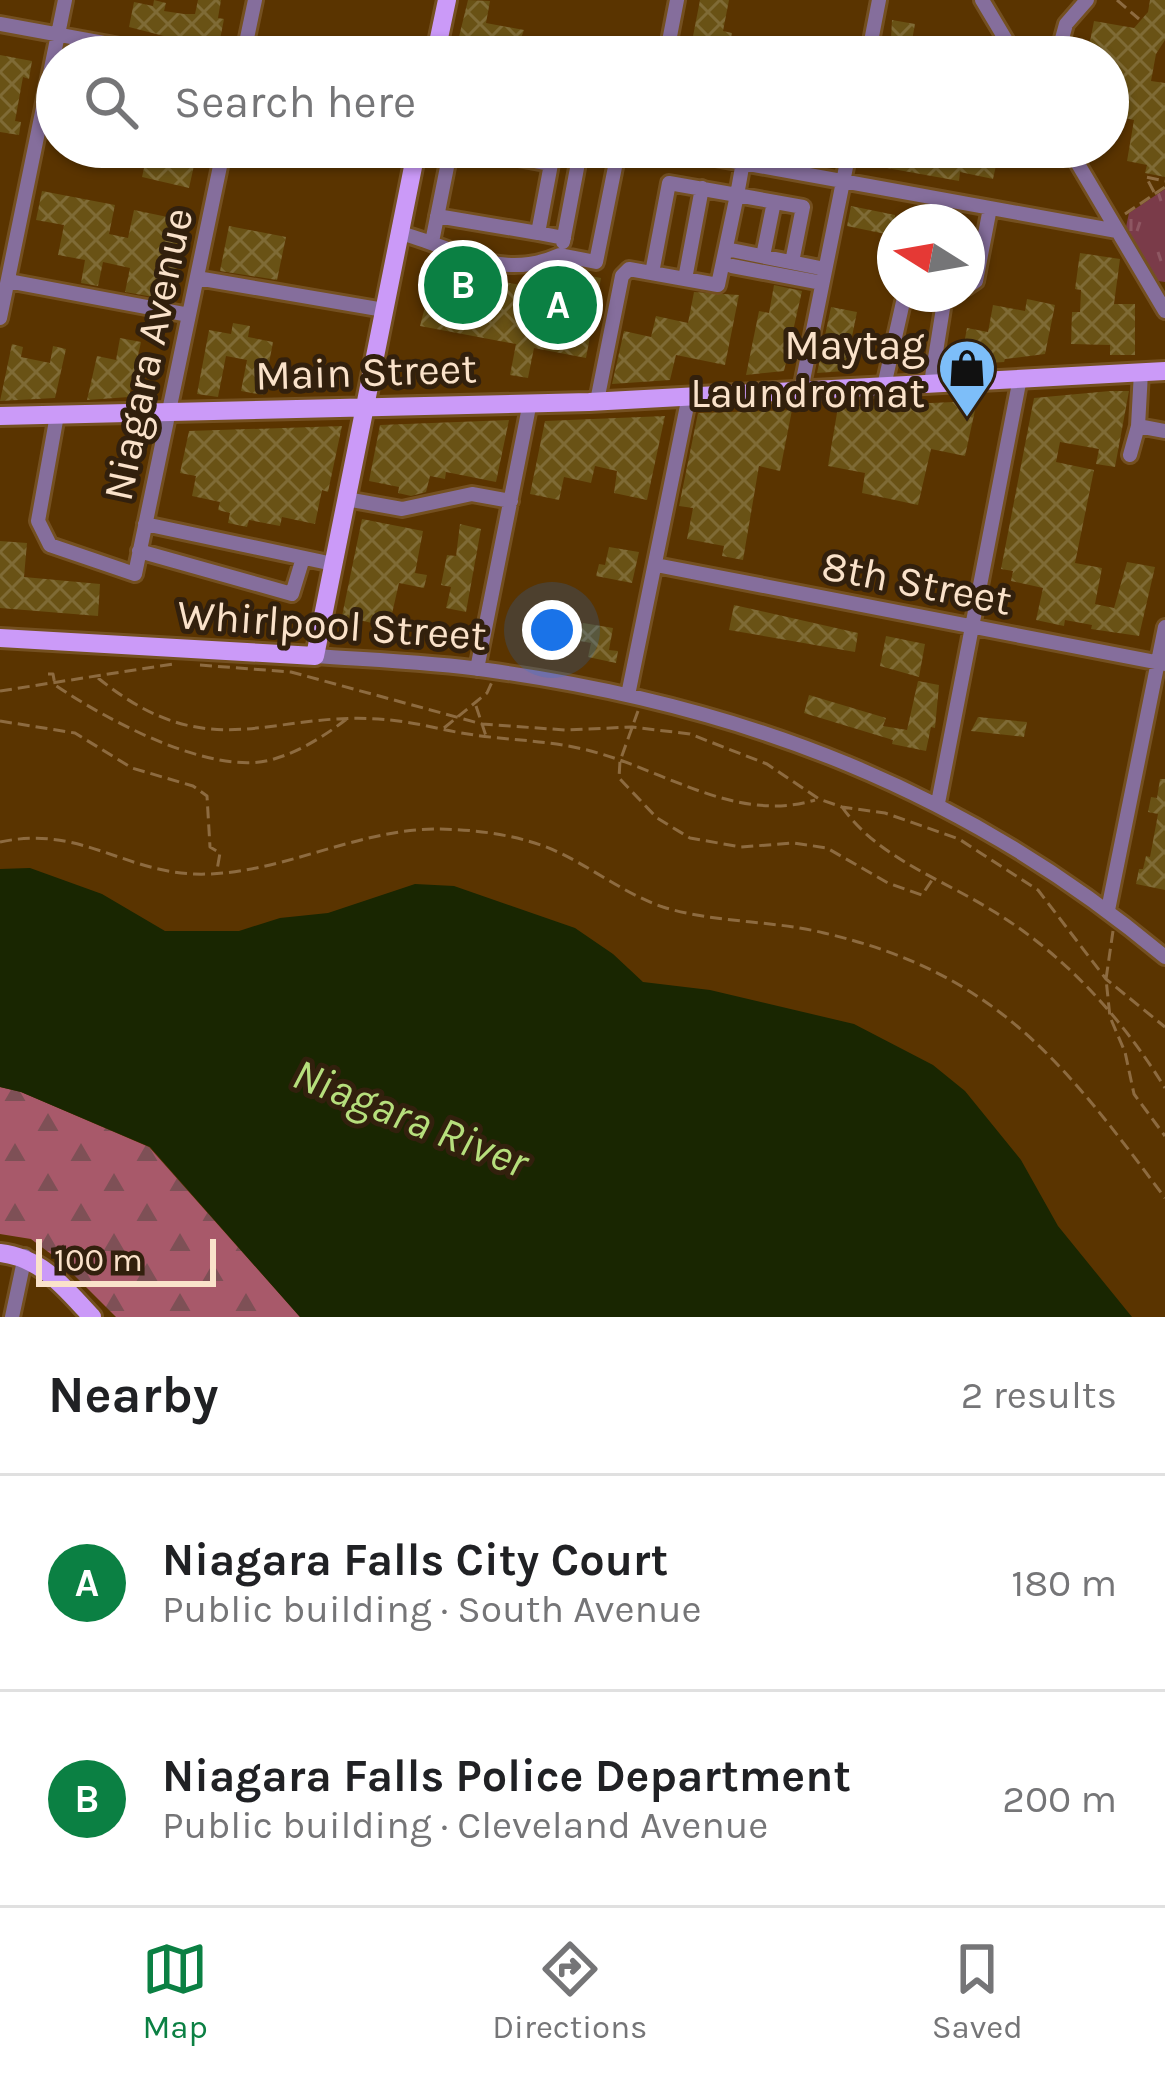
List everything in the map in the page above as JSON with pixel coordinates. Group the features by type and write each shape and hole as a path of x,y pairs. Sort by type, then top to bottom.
{"main road":[{"path":"439,36 446,0"},
{"path":"315,656 413,168"},
{"name":"Main Street","path":"0,416 598,401 1165,371"},
{"name":"Whirlpool Street","path":"0,638 315,656"},
{"path":"0,1253 25,1256 62,1284 92,1317"}],"street":[{"path":"58,35 65,0"},
{"path":"247,36 255,0"},
{"path":"670,36 677,0"},
{"path":"872,36 879,0"},
{"path":"982,0 1003,36"},
{"path":"1063,36 1066,24 1088,0"},
{"path":"0,24 64,36"},
{"path":"0,318 36,143"},
{"name":"Niagara Avenue","path":"57,416 38,521 42,533 50,545 135,574 220,168"},
{"path":"432,242 447,168"},
{"path":"538,233 550,168"},
{"path":"560,255 577,168"},
{"path":"400,233 457,255 510,267 536,266 560,255 596,262 615,168"},
{"path":"598,401 622,276 629,269 718,285 742,168"},
{"path":"772,168 990,208 1118,225"},
{"path":"801,390 846,168"},
{"path":"1081,168 1165,311"},
{"path":"652,273 669,183 803,207 792,262"},
{"path":"685,279 702,188"},
{"path":"763,256 774,202"},
{"path":"985,234 990,208"},
{"path":"437,216 564,238"},
{"path":"726,249 792,262 824,276"},
{"path":"732,266 824,276"},
{"path":"197,278 384,310"},
{"path":"8,280 189,315"},
{"path":"884,386 901,312"},
{"path":"931,383 948,312"},
{"path":"1130,455 1138,426 1141,372"},
{"path":"938,803 1021,379"},
{"path":"633,701 688,396"},
{"path":"477,669 530,402"},
{"path":"1138,426 1165,430"},
{"path":"346,499 402,509 472,494 512,501"},
{"path":"145,524 333,564"},
{"path":"168,560 174,533"},
{"path":"140,551 292,594 303,558"},
{"name":"8th Street","path":"656,565 1161,663"},
{"path":"1111,917 1165,627"},
{"name":"Whirlpool Street","path":"315,656 477,669 794,741 938,803 1048,867 1165,957"},
{"path":"11,1317 25,1256"}],"path":[{"path":"1117,0 1138,19"},
{"path":"1118,225 1155,194 1165,184 1146,177 1155,194"},
{"path":"0,691 179,663"},
{"path":"192,664 291,672 482,724 547,729 632,727 690,734 740,751 819,799 900,818 959,839 1038,890 1106,979 1165,1027"},
{"path":"48,674 53,674 55,685 80,702 175,749 236,761 270,761 327,734 350,717"},
{"path":"96,677 154,716 215,732 350,717 574,747 758,808 819,799"},
{"path":"443,729 487,694 492,680"},
{"path":"633,701 632,727 619,778 657,818 689,838 741,847 794,843 827,848 888,883 922,895 933,878"},
{"path":"476,704 486,736"},
{"path":"0,721 75,733 132,768 193,786 207,796 210,848 220,853 216,872"},
{"path":"842,807 868,834 992,910 1071,968 1142,1051 1165,1088"},
{"path":"900,818 912,809 914,822"},
{"path":"0,842 42,836 65,839 169,871 216,872 403,832 478,831 558,852 663,907 828,933 949,979 1018,1024 1100,1112 1165,1198"},
{"path":"1111,917 1106,979 1110,1017 1126,1052 1135,1094 1165,1136"}],"green space":[{"path":"1165,189 1165,282 1158,281 1126,227 1129,213"},
{"path":"0,1087 149,1147 300,1317 116,1317 31,1239 0,1234"}],"water":[{"name":"Niagara River","path":"30,868 102,894 165,931 239,931 280,918 328,913 415,884 454,886 575,928 643,982 710,990 854,1024 933,1065 965,1091 1021,1160 1058,1226 1132,1317 300,1317 150,1147 0,1087 0,869"}],"building":[{"path":"154,0 166,3 164,11 195,14 198,0 221,0 221,36 164,36 129,27 134,2 153,6"},
{"path":"468,0 490,1 486,23 524,30 522,36 459,36"},
{"path":"700,0 729,0 723,31 731,36 693,36"},
{"path":"1150,0 1165,0 1165,40 1156,54 1151,81 1165,83 1165,177 1145,173 1147,165 1129,161 1134,120 1129,119 1129,36 1091,36 1094,21 1134,28 1148,12"},
{"path":"892,20 915,24 913,36 891,36"},
{"path":"0,55 32,61 29,79 23,77 15,121 21,122 19,135 0,132"},
{"path":"144,168 193,168 189,188 142,177"},
{"path":"887,168 995,168 993,179 960,172 959,181"},
{"path":"42,191 115,205 109,234 128,238 134,210 182,220 170,300 125,292 130,268 103,262 98,286 81,283 85,260 58,255 64,225 36,220"},
{"path":"851,206 877,211 877,232 847,226"},
{"path":"229,226 286,237 277,280 220,271"},
{"path":"1080,253 1120,259 1114,304 1135,304 1135,355 1110,355 1110,345 1071,344 1072,312 1080,312 1081,290 1075,289"},
{"path":"437,260 505,276 504,282 544,289 547,271 554,269 601,278 586,358 534,348 528,378 510,375 516,344 420,326"},
{"path":"774,285 802,291 784,371 746,375 759,311 769,313"},
{"path":"694,292 739,295 725,365 676,355 670,380 612,384 624,331 651,337 656,316 688,323"},
{"path":"1027,299 1055,305 1045,354 960,365 967,328 988,332 993,305 1025,311"},
{"path":"831,307 857,312 845,371 817,373"},
{"path":"233,323 250,326 248,337 273,342 263,395 241,391 247,360 226,356 218,397 197,394 209,330 231,334"},
{"path":"120,338 141,342 129,397 87,400 97,356 116,360"},
{"path":"12,344 23,347 21,357 50,363 53,346 66,349 55,398 0,401"},
{"path":"1129,391 1115,467 1096,464 1099,449 1060,442 1056,462 1094,470 1075,563 1102,568 1095,604 1114,608 1127,562 1155,567 1139,636 1065,620 1064,626 1036,620 1043,588 1011,581 1013,571 1001,569 1034,398"},
{"path":"977,401 965,456 931,449 918,505 862,493 865,473 828,466 838,407"},
{"path":"792,410 780,471 759,466 743,560 722,556 724,546 687,539 693,508 679,506 698,413"},
{"path":"665,416 647,500 614,493 617,471 595,466 591,483 564,477 559,500 530,494 545,421"},
{"path":"509,420 496,482 446,472 445,479 430,476 426,492 411,496 398,493 399,487 369,481 380,425"},
{"path":"342,426 328,492 322,490 315,524 282,517 280,526 249,520 247,527 228,523 230,513 218,510 220,502 192,496 196,476 180,473 189,431"},
{"path":"362,519 423,531 415,573 427,575 424,588 399,583 389,627 342,616"},
{"path":"460,524 481,529 466,612 446,608 451,587 441,585 447,555 456,556"},
{"path":"0,541 27,543 24,577 100,584 98,616 0,608"},
{"path":"609,547 639,552 632,583 596,576 599,564 605,565"},
{"path":"734,605 858,633 855,652 729,630"},
{"path":"583,623 613,628 609,650 618,651 616,663 588,657 591,643 580,641"},
{"path":"886,636 925,644 919,677 880,666"},
{"path":"918,681 939,685 935,728 931,727 926,751 804,713 809,695 886,718 883,726 907,730"},
{"path":"978,717 1027,722 1024,737 971,731"},
{"path":"1160,779 1165,779 1165,890 1136,884 1139,869 1146,856 1150,857 1158,814 1148,812 1151,797 1157,798"}],"place":[{"name":"Niagara Falls Police Department","path":"463,285"},
{"name":"Niagara Falls City Court","path":"558,305"},
{"name":"Maytag Laundromat","path":"967,419"}]}
